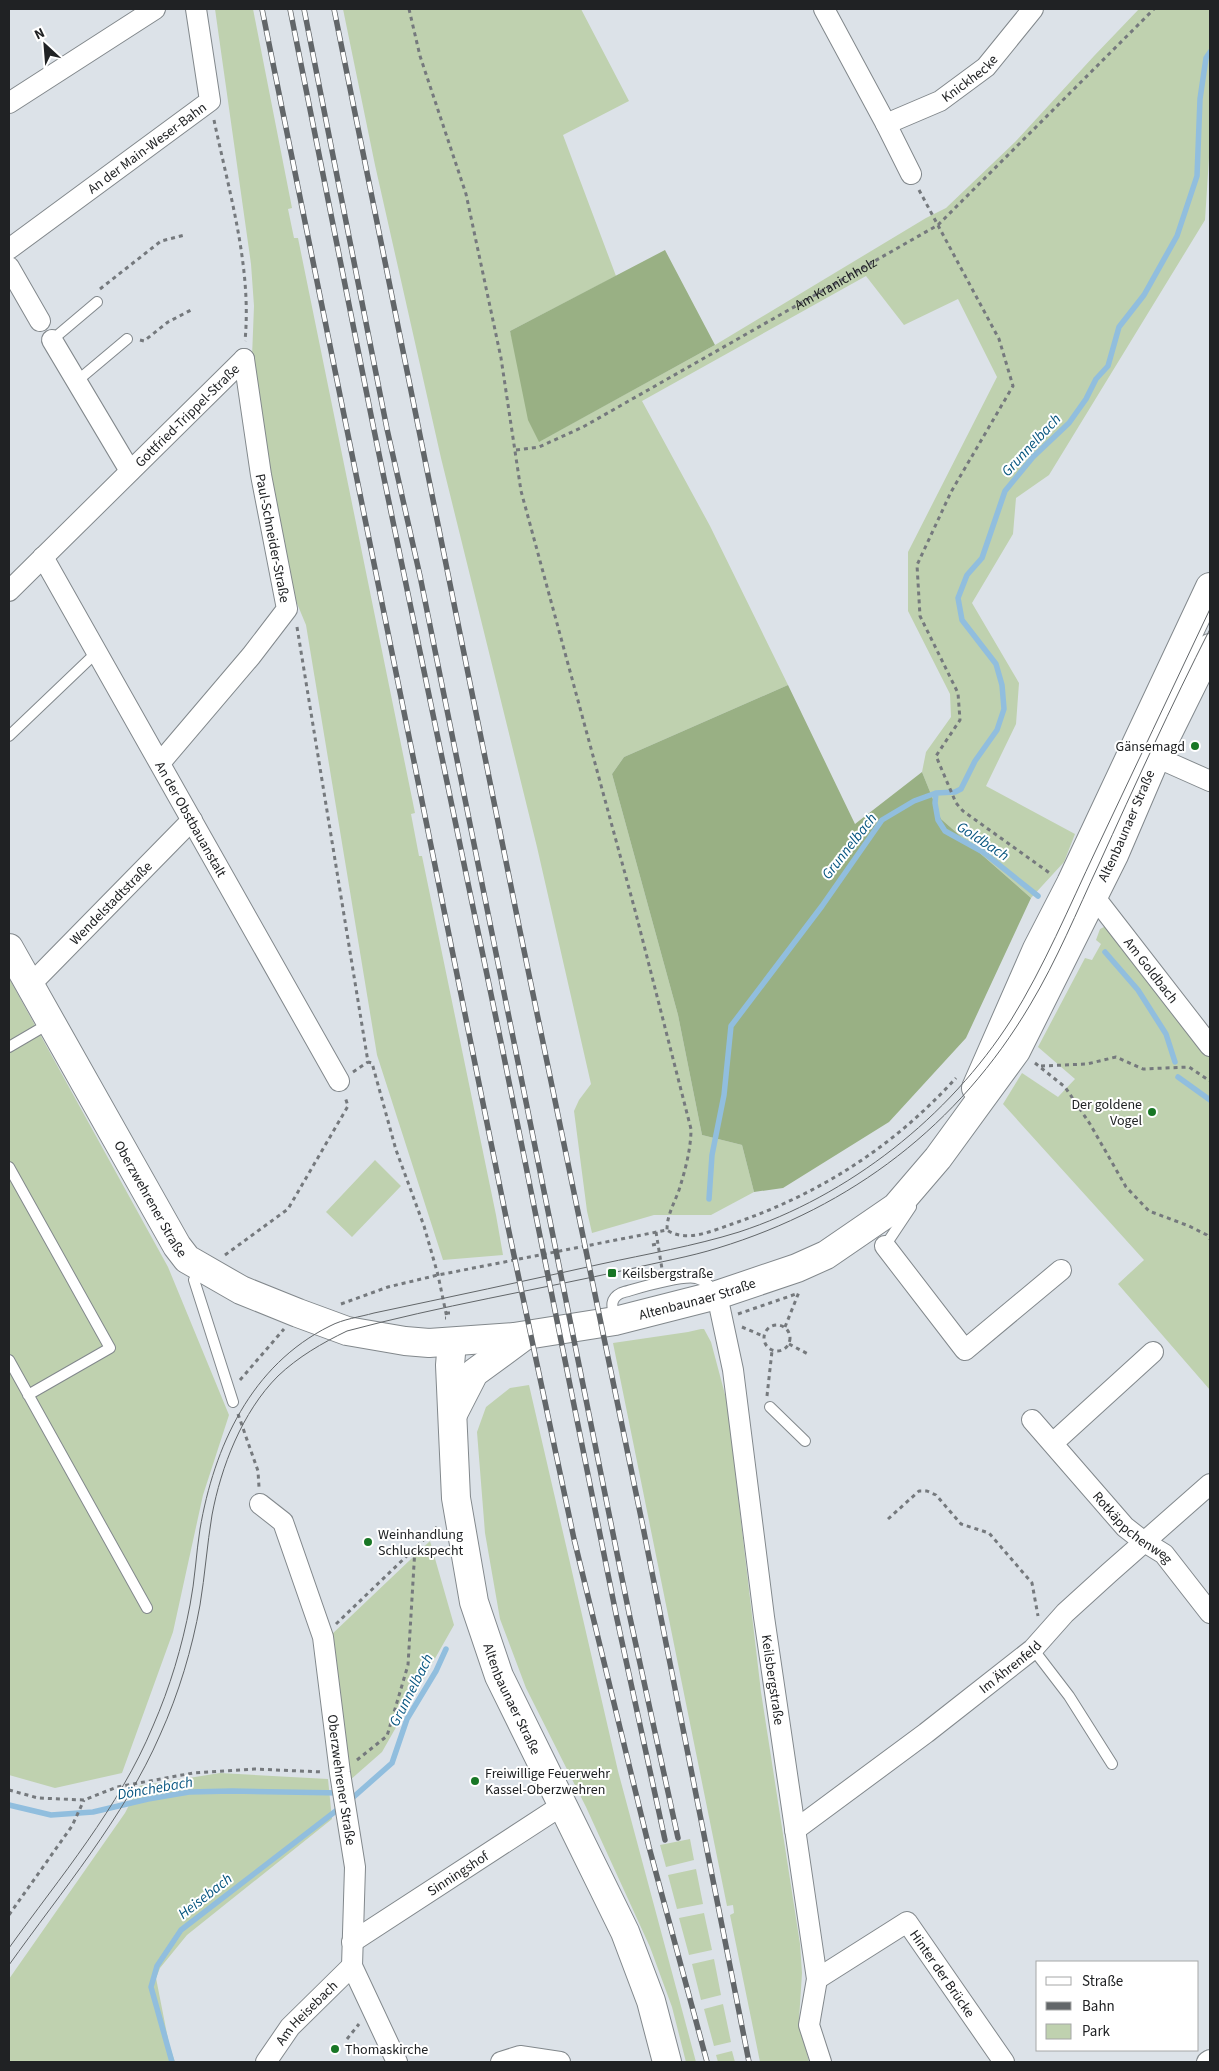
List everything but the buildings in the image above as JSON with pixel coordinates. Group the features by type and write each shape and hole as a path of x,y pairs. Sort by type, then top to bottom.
{"main road":[{"name":"Altenbaunaer Straße","path":"417,1342 452,1342 524,1336 615,1321 717,1295 797,1268 826,1255 896,1207 916,1186 1016,1051 1082,889 1210,587"},
{"name":"Altenbaunaer Straße","path":"1082,889 1114,855 1156,757 1210,648"},
{"name":"Oberzwehrener Straße","path":"9,948 177,1246 187,1259 213,1263 241,1290 298,1313 347,1330 417,1342"},
{"path":"454,1413 474,1373 524,1336"},
{"name":"Altenbaunaer Straße","path":"452,1342 450,1365 454,1413 456,1498 474,1602 499,1676 564,1804 625,1932 651,2001 667,2062"}],"street":[{"path":"9,103 155,9"},
{"name":"An der Main-Weser-Bahn","path":"9,250 210,101 196,9"},
{"path":"824,9 911,174"},
{"name":"Knickhecke","path":"886,124 940,101 986,67 1034,9"},
{"path":"9,267 40,321"},
{"name":"Gottfried-Trippel-Straße","path":"52,340 130,471"},
{"name":"Gottfried-Trippel-Straße","path":"9,592 244,359"},
{"name":"Paul-Schneider-Straße","path":"160,763 251,656 287,609 261,475 244,359"},
{"name":"An der Obstbauanstalt","path":"43,557 339,1081"},
{"path":"1156,757 1210,781"},
{"name":"Wendelstadtstraße","path":"30,985 192,820"},
{"name":"Am Goldbach","path":"1082,889 1210,1046"},
{"name":"Altenbaunaer Straße","path":"885,1246 965,1350 1061,1270"},
{"name":"Keilsbergstraße","path":"717,1295 736,1385 764,1617 817,1979 809,2025 821,2062"},
{"path":"1053,1443 1153,1352"},
{"name":"Rotkäppchenweg","path":"1032,1420 1125,1527 1143,1542 1164,1554 1210,1613"},
{"name":"Im Ährenfeld","path":"795,1830 926,1733 1033,1649 1065,1613 1210,1484"},
{"name":"Oberzwehrener Straße","path":"260,1504 284,1522 323,1637 340,1773 355,1867 352,1966 397,2062"},
{"name":"Sinningshof","path":"352,1942 564,1804"},
{"name":"Hinter der Brücke","path":"817,1979 907,1922 1004,2062"},
{"name":"Am Heisebach","path":"266,2062 290,2027 352,1966"},
{"path":"501,2062 520,2056 560,2062"}],"lane":[{"path":"52,340 97,302"},
{"path":"77,381 127,339"},
{"path":"9,736 97,652"},
{"path":"9,1048 51,1023"},
{"path":"9,1167 110,1348 28,1395"},
{"name":"Altenbaunaer Straße","path":"885,1246 911,1207 916,1186"},
{"path":"213,1263 194,1280 232,1396"},
{"path":"615,1321 611,1302 614,1296 664,1282 696,1278 708,1283 717,1295"},
{"path":"9,1360 146,1608"},
{"path":"768,1406 806,1441"},
{"path":"1033,1649 1069,1696 1112,1764"}],"path":[{"path":"409,9 420,56 466,194 501,358 521,491 636,914 691,1129 692,1139 679,1189 667,1218 667,1230"},
{"name":"Am Kranichholz","path":"516,450 539,448 583,427 938,225 1154,9"},
{"path":"210,101 240,242 247,318 244,359"},
{"path":"911,174 999,339 1013,386 951,492 917,565 920,616 958,692 960,720 936,756 956,803 963,811 1050,874 1082,889"},
{"path":"97,302 101,287 160,241 185,235"},
{"path":"127,339 144,341 168,322 191,310"},
{"path":"287,609 295,614 368,1062 372,1063 396,1150 424,1226 438,1275 447,1318 440,1318"},
{"path":"1040,1066 1087,1064 1116,1058 1143,1069 1189,1067 1210,1081"},
{"path":"1032,1061 1065,1088 1090,1124 1126,1187 1149,1211 1189,1226 1207,1235 1210,1239"},
{"path":"213,1263 288,1209 348,1106 339,1081 368,1062"},
{"path":"340,1305 388,1287 438,1275 667,1230 681,1237 714,1230 757,1216 808,1194 855,1167 897,1135 932,1104 961,1072"},
{"path":"656,1232 664,1282"},
{"path":"652,1245 658,1244"},
{"path":"441,1290 447,1289"},
{"path":"785,1327 799,1292"},
{"path":"446,1314 452,1312"},
{"path":"260,1504 258,1471 232,1396 298,1313"},
{"path":"776,1324 785,1327 790,1335 789,1344 782,1350 772,1351 765,1345 763,1336 768,1328 776,1324"},
{"path":"789,1344 808,1354"},
{"path":"768,1406 772,1351"},
{"path":"888,1519 919,1491 927,1491 936,1495 961,1524 989,1533 1032,1583 1039,1619"},
{"path":"323,1637 438,1526"},
{"path":"9,1790 38,1798 84,1800 117,1787 193,1772 254,1769 340,1773 387,1736 408,1665 415,1548"},
{"path":"9,1915 72,1826 84,1800"}],"green space":[{"path":"215,9 253,9 292,208 288,209 294,238 298,238 415,813 411,814 419,856 422,856 503,1255 443,1260 377,1055 306,625 286,577 252,357 254,306 251,264"},
{"path":"343,9 581,9 629,101 563,135 616,276 510,331 540,441 715,345 926,218 946,208 1015,142 1139,9 1210,9 1210,142 1205,220 1049,475 1016,498 1013,534 972,603 1019,683 1016,724 986,786 1075,834 1064,862 1031,898 941,819 922,772 926,752 951,717 950,694 908,611 908,552 997,377 958,299 904,325 866,276 642,401 710,526 788,685 624,757 612,774 678,1015 702,1135 742,1145 754,1192 711,1215 654,1215 592,1233 587,1211 574,1111 579,1100 591,1084 537,847 441,458 375,165"},
{"path":"665,250 715,345 539,442 528,420 510,331"},
{"path":"788,685 855,824 922,772 941,819 1031,898 966,1038 889,1122 783,1188 754,1192 742,1145 702,1135 678,1015 612,774 624,757"},
{"path":"1108,927 1210,1058 1210,1390 1118,1284 1144,1260 1003,1104 1022,1073 1058,1097 1075,1079 1038,1047 1085,958 1092,960 1101,944 1096,940 1100,929"},
{"path":"9,978 168,1267 229,1415 203,1495 173,1632 122,1773 55,1788 9,1775"},
{"path":"375,1160 401,1186 352,1237 326,1212"},
{"path":"704,1329 711,1342 727,1402 761,1692 800,1944 802,1973 799,2020 809,2062 760,2062 730,1915 734,1913 733,1905 727,1906 613,1343"},
{"path":"529,1385 618,1771 696,2062 686,2062 672,2007 650,1947 586,1807 526,1688 500,1619 485,1533 477,1432 486,1407 510,1388"},
{"path":"430,1541 454,1625 382,1752 349,1781 330,1636"},
{"path":"220,1773 328,1779 332,1819 187,1935 160,1968 156,1978 169,2044 175,2062 9,2062 9,1979 125,1813 139,1786"},
{"path":"690,1839 694,1860 666,1867 660,1845"},
{"path":"696,1869 703,1904 677,1909 668,1875"},
{"path":"704,1913 712,1950 689,1955 679,1918"},
{"path":"714,1959 721,1995 701,2000 692,1964"},
{"path":"723,2004 731,2042 714,2046 704,2009"},
{"path":"732,2051 735,2062 718,2062 716,2055"}],"waterway":[{"name":"Grunnelbach","path":"709,1199 712,1155 724,1095 731,1026 822,906 882,820 914,801 936,793 955,792 961,789 975,761 997,730 1004,709 1002,685 996,664 962,620 958,598 967,575 982,558 1005,491 1033,457 1069,423 1086,399 1096,379 1108,366 1119,327 1144,295 1177,236 1197,176 1200,99 1206,58 1210,52"},
{"name":"Goldbach","path":"936,793 935,803 938,820 945,831 983,852 1038,896"},
{"name":"Goldbach","path":"1105,952 1138,990 1166,1034 1175,1062"},
{"name":"Goldbach","path":"1178,1077 1210,1100"},
{"name":"Grunnelbach","path":"349,1801 392,1763 407,1719 436,1671 446,1649"},
{"name":"Dönchebach","path":"9,1805 51,1815 93,1812 148,1799 189,1792 341,1793"},
{"name":"Heisebach","path":"172,2062 151,1987 157,1966 181,1930 341,1807"}],"tram line":[{"path":"9,1948 106,1814 139,1756 153,1726 170,1682 187,1621 200,1529 206,1498 215,1468 226,1439 241,1411 258,1386 278,1363 302,1343 330,1326 346,1320 688,1246 739,1232 780,1217 819,1197 857,1175 893,1149 927,1120 958,1089 986,1055 1023,1000 1056,936 1210,609"},
{"path":"9,1965 111,1824 146,1765 160,1735 179,1687 193,1638 202,1594 212,1515 221,1478 235,1441 265,1390 294,1363 328,1340 347,1331 453,1306 685,1257 718,1248 767,1231 813,1210 857,1185 898,1156 935,1124 970,1088 1002,1048 1030,1005 1058,953 1153,746 1210,629"}],"railway":[{"path":"262,9 508,1227 574,1539 649,1847 707,2062"},
{"path":"290,9 617,1619 665,1840"},
{"path":"304,9 387,429 420,576 629,1613 678,1838"},
{"path":"334,9 520,931 643,1527 749,2062"}],"place":[{"name":"Gänsemagd","path":"1195,746"},
{"name":"Der goldene Vogel","path":"1152,1112"},
{"name":"Keilsbergstraße","path":"612,1273"},
{"name":"Weinhandlung Schluckspecht","path":"368,1542"},
{"name":"Freiwillige Feuerwehr Kassel-Oberzwehren","path":"475,1781"},
{"name":"Thomaskirche","path":"335,2049"}]}
